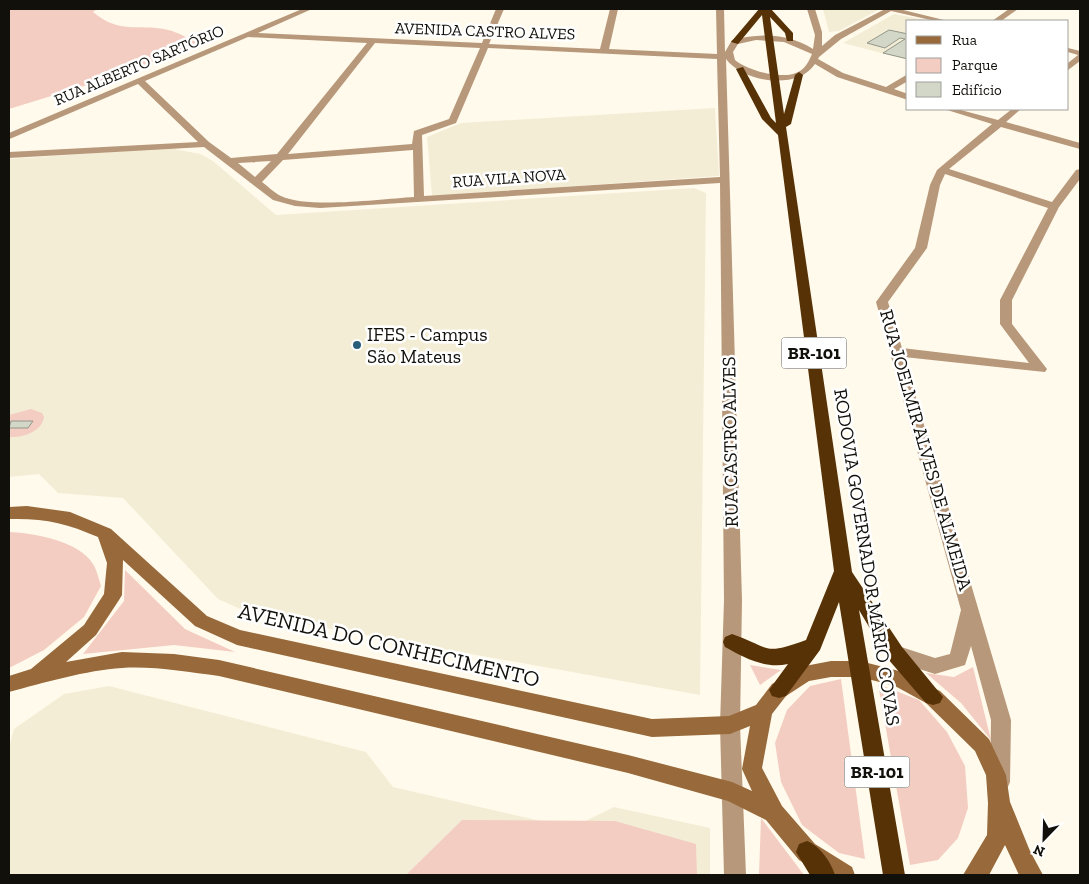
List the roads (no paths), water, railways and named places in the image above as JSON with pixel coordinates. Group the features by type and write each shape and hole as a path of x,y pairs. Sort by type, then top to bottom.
{"highway":[{"name":"RODOVIA GOVERNADOR MÁRIO COVAS","path":"765,9 843,571 894,875"},
{"path":"735,42 765,9 789,33 793,40"},
{"path":"740,69 768,119 784,136"},
{"path":"784,136 801,74"},
{"path":"779,690 813,645 843,571"},
{"path":"843,571 895,653 932,696"},
{"path":"732,642 763,658 788,658 813,645"},
{"path":"807,852 824,875"}],"main road":[{"name":"AVENIDA DO CONHECIMENTO","path":"9,513 26,512 70,518 106,533 201,622 237,637 652,728 730,725 763,711"},
{"path":"36,676 90,630 113,595 116,563 106,533"},
{"path":"9,684 36,676 122,660 174,662 220,668 628,764 732,792 774,812"},
{"path":"844,875 807,852 774,812 752,769 763,711 779,690 805,674 831,669 860,668 899,678 932,696 982,745 996,775 999,803 998,836 984,864 974,875"},
{"path":"999,803 1022,859 1032,875"}],"street":[{"name":"RUA ALBERTO SARTÓRIO","path":"9,136 308,9"},
{"path":"419,200 417,133 453,121 500,9"},
{"path":"604,51 614,9"},
{"name":"RUA CASTRO ALVES","path":"720,9 726,56 732,642 730,725 735,875"},
{"path":"811,9 819,38 815,56"},
{"path":"801,74 815,56 838,37 890,9 940,20"},
{"path":"998,20 1014,9"},
{"name":"AVENIDA CASTRO ALVES","path":"246,35 726,56"},
{"path":"838,37 793,40 770,37 735,42 726,56 740,69 775,78 819,71 840,75 906,96"},
{"path":"793,40 840,75"},
{"path":"257,181 281,156 373,41"},
{"path":"1069,66 1080,57"},
{"path":"885,91 906,78"},
{"name":"RUA VILA NOVA","path":"140,81 206,144 257,181 276,198 295,203 320,205 419,200 726,180"},
{"path":"951,110 1080,146"},
{"name":"RUA JOELMIR ALVES DE ALMEIDA","path":"999,803 1001,720 971,608 882,302 921,248 934,185 942,170 1016,110"},
{"path":"9,155 206,144"},
{"path":"228,161 417,147"},
{"path":"942,170 1054,206"},
{"path":"898,352 1040,369 1006,324 1006,300 1054,206 1080,172"},
{"name":"RUA JOELMIR ALVES DE ALMEIDA","path":"895,653 935,666 958,659 971,608"}],"place":[{"name":"IFES - Campus São Mateus","path":"357,345"}]}
